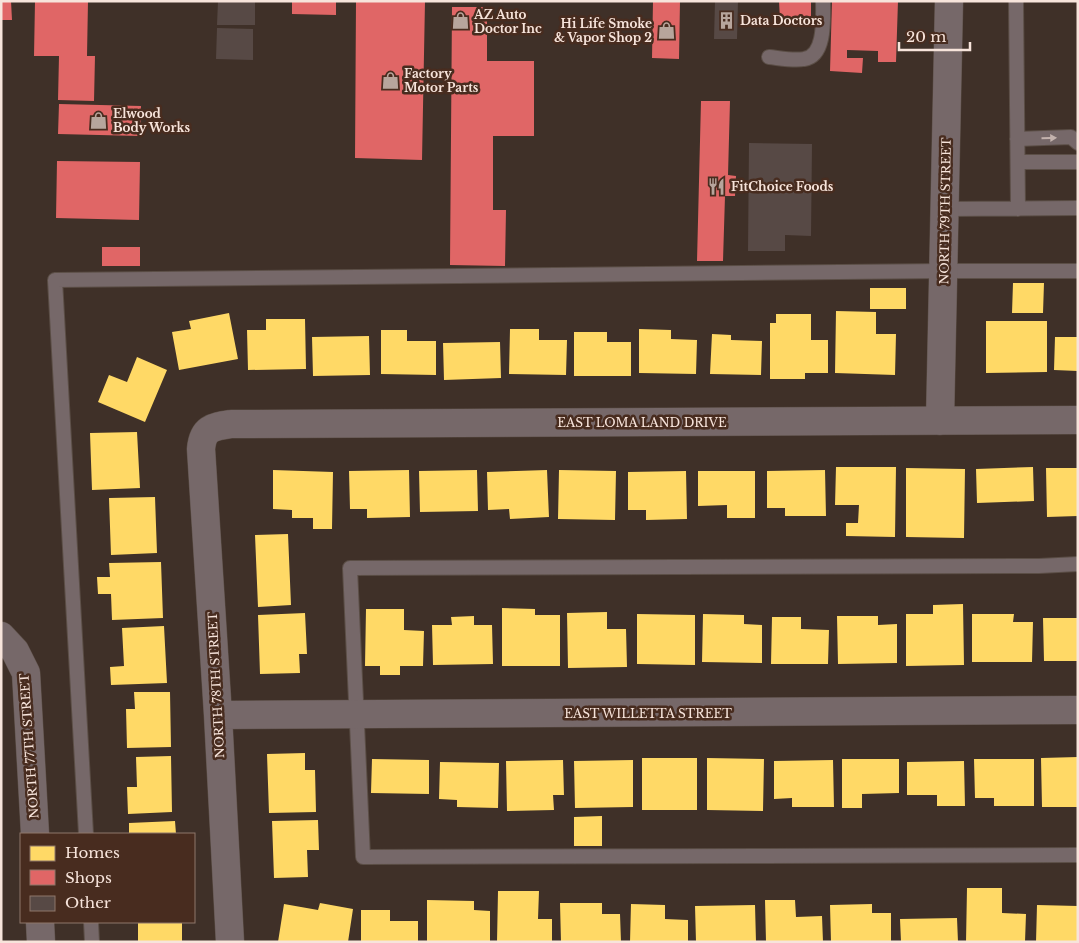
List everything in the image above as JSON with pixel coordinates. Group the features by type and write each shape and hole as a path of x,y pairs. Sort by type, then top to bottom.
{"street":[{"name":"NORTH 79TH STREET","path":"940,421 949,1"},
{"name":"EAST LOMA LAND DRIVE","path":"208,430 218,426 241,424 1078,420"},
{"name":"NORTH 78TH STREET","path":"208,430 202,439 201,449 230,942"},
{"name":"NORTH 77TH STREET","path":"1,636 15,650 26,674 35,833"},
{"name":"EAST WILLETTA STREET","path":"218,715 1078,710"},
{"path":"40,923 42,942"}],"lane":[{"path":"769,57 803,60 812,57 817,50 823,31 823,1"},
{"path":"1016,1 1018,209"},
{"path":"1017,139 1071,137 1078,143"},
{"path":"1018,162 1078,162"},
{"path":"945,209 1078,208"},
{"path":"86,833 55,280 1078,271"},
{"path":"1078,564 1039,566 350,568 363,858 1078,855"},
{"path":"91,923 92,942"}],"building: Homes":[{"path":"1013,283 1044,283 1043,313 1012,313"},
{"path":"870,288 906,288 906,309 870,309"},
{"path":"836,311 876,312 876,334 896,334 895,375 835,373"},
{"path":"229,313 238,359 179,370 172,332 191,329 189,321"},
{"path":"776,314 811,314 811,340 828,340 828,373 805,373 805,379 770,379 770,323 776,323"},
{"path":"266,319 305,319 306,369 248,370 247,330 266,330"},
{"path":"986,321 1047,321 1047,372 986,373"},
{"path":"510,329 539,329 539,340 567,340 566,375 509,374"},
{"path":"639,329 671,330 671,339 697,340 696,374 639,373"},
{"path":"381,330 407,330 407,341 436,341 436,375 381,374"},
{"path":"574,332 607,332 607,342 631,342 631,376 574,376"},
{"path":"712,334 731,335 731,340 762,341 761,375 710,374"},
{"path":"369,336 370,375 313,376 312,337"},
{"path":"1055,337 1078,337 1078,371 1054,370"},
{"path":"500,342 501,378 444,380 443,343"},
{"path":"137,357 167,370 145,422 98,402 109,375 127,382"},
{"path":"137,432 140,488 92,490 90,433"},
{"path":"836,467 896,467 895,537 846,536 846,523 858,523 859,505 835,505"},
{"path":"1033,467 1034,501 977,503 976,469"},
{"path":"906,468 965,469 964,538 906,537"},
{"path":"1046,468 1078,468 1078,516 1047,517"},
{"path":"273,470 333,472 332,529 313,529 313,518 292,518 292,510 273,509"},
{"path":"409,470 410,517 367,518 367,509 350,509 349,471"},
{"path":"477,470 478,511 420,512 419,471"},
{"path":"547,470 549,517 510,519 509,509 488,510 487,472"},
{"path":"559,470 616,471 615,520 558,519"},
{"path":"825,470 826,516 785,516 785,508 767,508 767,471"},
{"path":"686,471 687,519 646,520 646,510 628,510 628,472"},
{"path":"698,471 755,471 755,518 727,518 727,505 698,506"},
{"path":"155,497 157,553 111,555 109,498"},
{"path":"288,534 291,605 258,607 255,535"},
{"path":"161,562 163,618 112,620 111,594 98,594 97,577 110,577 109,563"},
{"path":"963,604 964,665 906,666 906,614 933,614 933,605"},
{"path":"502,608 535,609 535,615 560,615 560,666 502,666"},
{"path":"366,609 404,609 404,630 424,631 423,666 400,666 400,675 380,675 380,666 365,666"},
{"path":"607,612 607,629 626,629 627,667 568,668 567,613"},
{"path":"305,613 307,654 299,654 300,673 260,674 258,615"},
{"path":"637,614 695,615 695,665 637,664"},
{"path":"703,614 744,615 744,624 762,625 762,663 702,662"},
{"path":"972,614 1014,614 1013,622 1033,622 1032,662 972,662"},
{"path":"474,616 474,625 492,625 493,664 433,665 432,625 452,625 451,617"},
{"path":"837,616 878,616 878,625 897,624 897,663 838,664"},
{"path":"772,617 801,617 801,629 829,630 828,664 771,664"},
{"path":"1043,618 1078,618 1078,661 1044,661"},
{"path":"164,626 167,683 111,685 110,667 124,666 122,628"},
{"path":"134,692 170,692 171,747 127,748 126,709 135,709"},
{"path":"305,753 305,770 315,770 316,812 269,813 267,754"},
{"path":"171,756 172,812 128,814 127,787 137,787 136,757"},
{"path":"1078,757 1078,807 1042,807 1041,758"},
{"path":"642,758 697,758 697,810 642,810"},
{"path":"707,758 764,759 763,811 707,810"},
{"path":"372,759 429,760 429,794 371,793"},
{"path":"842,759 899,759 899,793 862,794 862,808 842,808"},
{"path":"974,759 1034,759 1034,806 994,806 994,798 975,798"},
{"path":"563,760 564,795 553,795 554,810 507,811 506,761"},
{"path":"633,760 633,807 575,808 574,761"},
{"path":"833,760 834,807 792,807 792,798 774,799 774,761"},
{"path":"964,761 965,806 937,806 937,795 907,795 907,762"},
{"path":"440,762 499,763 498,808 457,807 457,800 439,799"},
{"path":"602,816 602,846 574,846 574,817"},
{"path":"318,820 319,850 307,850 308,877 274,878 272,821"},
{"path":"175,821 176,833 129,833 129,823"},
{"path":"967,888 1002,888 1002,913 1026,914 1025,942 966,942"},
{"path":"498,891 539,891 538,919 552,919 552,942 497,942"},
{"path":"427,900 474,901 474,910 490,911 490,942 427,942"},
{"path":"765,900 795,900 796,917 822,916 823,942 766,942"},
{"path":"320,903 353,909 348,942 278,942 284,904 318,910"},
{"path":"560,903 602,903 602,914 620,914 621,942 561,942"},
{"path":"631,904 665,905 665,919 688,920 688,942 630,942"},
{"path":"872,904 872,913 891,913 891,942 831,942 830,905"},
{"path":"755,905 756,942 696,942 695,906"},
{"path":"1037,905 1078,906 1078,942 1036,942"},
{"path":"361,910 390,910 390,921 418,921 418,942 361,942"},
{"path":"957,918 958,942 901,942 900,919"},
{"path":"138,923 182,923 182,941 138,942"}],"building: Shops":[{"path":"1,1 11,1 12,20 1,20"},
{"path":"35,1 88,1 87,56 95,56 94,101 58,100 59,56 34,56"},
{"path":"292,1 336,1 336,15 292,14"},
{"name":"Factory Motor Parts","path":"356,1 425,1 422,160 355,158"},
{"name":"Hi Life Smoke & Vapor Shop 2","path":"653,1 680,1 679,59 652,58"},
{"path":"779,1 811,1 811,19 780,20"},
{"path":"832,1 898,1 896,62 878,62 878,51 847,50 847,58 863,58 862,73 830,71"},
{"path":"452,7 487,7 487,61 534,61 534,136 493,136 493,210 506,210 505,266 450,265"},
{"name":"FitChoice Foods","path":"701,101 730,101 728,175 736,176 735,196 725,196 723,261 697,261"},
{"name":"Elwood Body Works","path":"59,104 141,106 140,136 58,134"},
{"path":"57,161 140,162 139,220 56,218"},
{"path":"102,247 140,247 140,266 102,266"}],"building: Other":[{"path":"218,1 255,1 255,25 217,25"},
{"name":"Data Doctors","path":"715,1 738,1 737,39 714,39"},
{"path":"217,28 253,29 253,60 216,59"},
{"path":"749,143 812,144 811,236 785,235 785,251 748,251"}],"place":[{"name":"Data Doctors","path":"726,20"},
{"name":"AZ Auto Doctor Inc","path":"460,21"},
{"name":"Hi Life Smoke & Vapor Shop 2","path":"666,30"},
{"name":"Factory Motor Parts","path":"390,80"},
{"name":"Elwood Body Works","path":"99,120"},
{"name":"FitChoice Foods","path":"717,186"}]}
